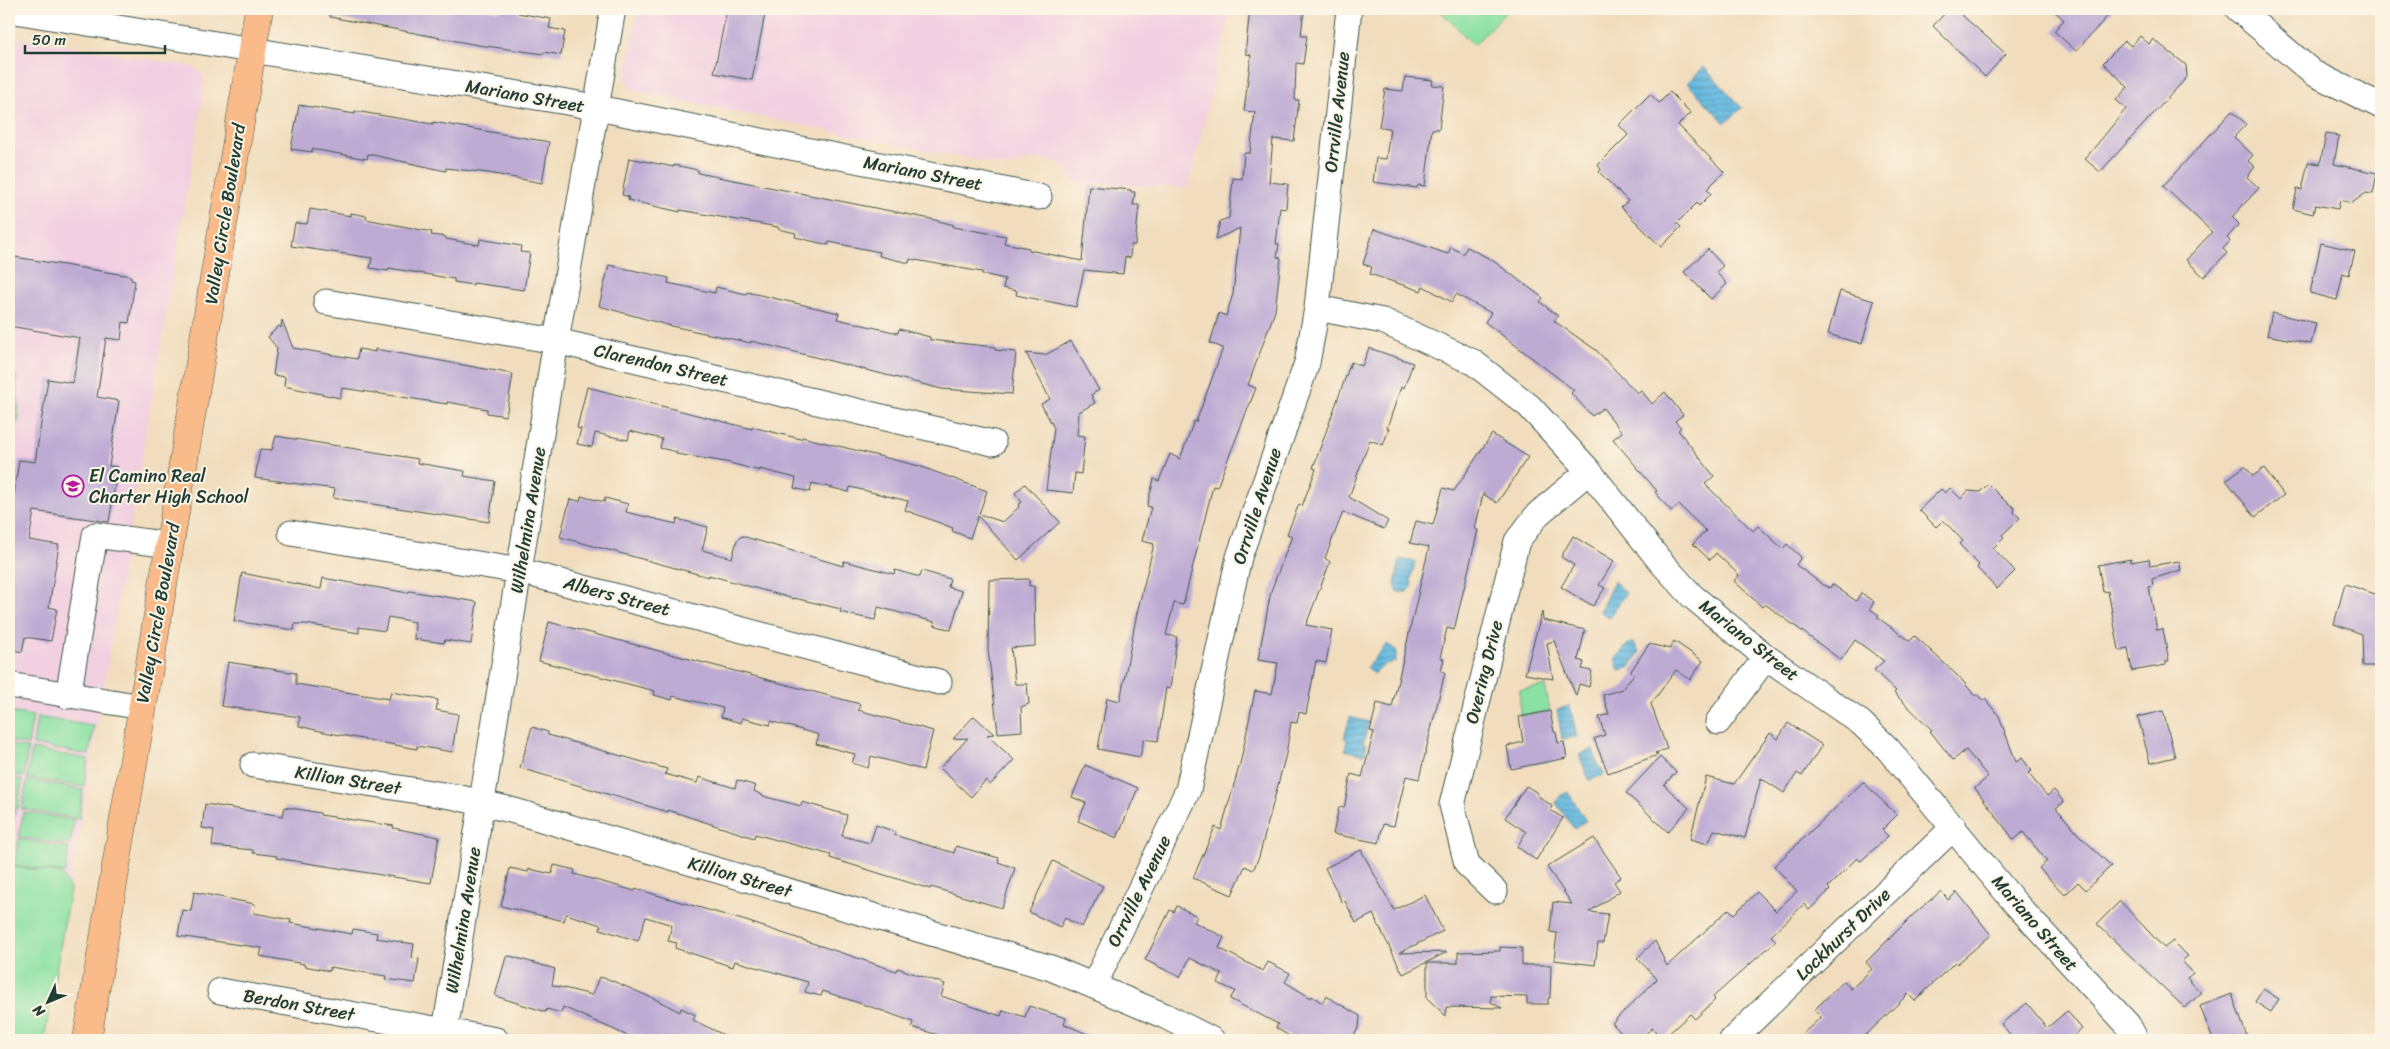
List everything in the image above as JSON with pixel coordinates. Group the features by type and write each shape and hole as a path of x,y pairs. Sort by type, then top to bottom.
{"main road":[{"name":"Valley Circle Boulevard","path":"87,1040 258,9"}],"street":[{"name":"Wilhelmina Avenue","path":"445,1031 556,340 613,9"},
{"name":"Orrville Avenue","path":"1094,985 1188,790 1239,556 1306,363 1317,308 1349,9"},
{"path":"2238,9 2313,73 2381,106"},
{"name":"Mariano Street","path":"9,10 595,108 1039,197"},
{"name":"Clarendon Street","path":"326,302 556,340 993,443"},
{"name":"Mariano Street","path":"1317,308 1383,321 1473,362 1530,406 1589,471 1660,562 1692,596 1766,657 1860,723 1888,749 2016,904 2128,1025 2136,1040"},
{"name":"Overing Drive","path":"1495,890 1467,864 1452,805 1517,540 1538,514 1589,471"},
{"name":"Albers Street","path":"291,533 520,571 939,682"},
{"path":"68,696 95,535 170,545"},
{"path":"1718,722 1766,657"},
{"path":"9,685 142,707"},
{"name":"Killion Street","path":"254,766 456,797 482,803 1050,968 1165,1016 1212,1040"},
{"name":"Lockhurst Drive","path":"1732,1040 1954,827"},
{"name":"Berdon Street","path":"220,991 496,1040"}],"shaded area":[{"path":"638,9 1231,9 1188,188 1074,182 1064,166 1043,159 1028,160 1008,167 634,91 625,80"},
{"name":"El Camino Real Charter High School","path":"13,37 193,67 202,73 205,83 44,1040 9,1040 9,39 12,40"}],"green space":[{"path":"1438,9 1509,9 1474,45"},
{"path":"9,374 16,375 19,418 9,443"},
{"path":"1545,686 1550,711 1520,716 1520,690"},
{"path":"9,712 33,716 28,745 9,741"},
{"path":"37,717 94,726 89,755 33,745"},
{"path":"9,745 28,748 24,777 9,774"},
{"path":"32,749 88,759 84,787 27,778"},
{"path":"9,778 22,780 18,809 9,807"},
{"path":"27,780 83,790 79,819 22,809"},
{"path":"9,810 15,811 11,836 9,836"},
{"path":"23,812 74,820 70,845 19,837"},
{"path":"19,839 69,848 65,873 14,865"},
{"path":"9,866 61,873 70,889 44,1040 9,1040"}],"water":[{"path":"1704,67 1742,108 1725,123 1687,83"},
{"path":"1400,559 1415,562 1411,580 1413,586 1407,592 1398,592 1395,584"},
{"path":"1614,581 1626,593 1609,618 1600,611"},
{"path":"1633,642 1640,652 1629,668 1619,670 1615,660 1627,645"},
{"path":"1387,644 1396,650 1396,662 1385,664 1374,674 1367,667"},
{"path":"1570,706 1577,737 1562,739 1557,709"},
{"path":"1350,717 1369,722 1363,743 1367,744 1364,755 1345,750 1347,739 1344,738"},
{"path":"1593,749 1599,768 1602,768 1604,775 1589,780 1579,755"},
{"path":"1568,792 1586,821 1574,829 1556,803 1561,795"}],"building":[{"path":"330,9 484,9 499,11 500,9 518,9 518,13 551,19 549,28 565,31 561,55 544,52 544,54 478,45 330,17"},
{"path":"727,9 766,9 752,80 714,73"},
{"path":"1250,9 1304,9 1301,36 1307,36 1303,64 1296,63 1295,100 1299,100 1294,141 1273,139 1269,182 1288,184 1286,209 1280,208 1276,244 1279,244 1277,257 1281,258 1275,311 1248,385 1256,388 1217,487 1213,486 1183,605 1174,603 1166,635 1177,637 1170,689 1166,688 1158,741 1144,739 1140,757 1098,749 1107,698 1120,701 1137,613 1154,544 1142,541 1151,507 1147,506 1154,479 1159,481 1170,454 1180,459 1194,421 1196,422 1223,348 1210,343 1219,313 1226,316 1233,294 1240,228 1216,239 1220,221 1229,218 1233,178 1242,179 1244,153 1250,153 1255,112 1244,111 1251,55 1246,54"},
{"path":"1949,9 1955,9 2006,54 1985,77 1933,26"},
{"path":"2052,9 2114,9 2076,51 2054,31 2064,20"},
{"path":"2140,36 2149,44 2153,39 2186,65 2187,77 2100,172 2085,159 2126,109 2116,100 2128,87 2103,63 2125,41 2131,46"},
{"path":"1405,77 1433,80 1432,85 1444,86 1439,129 1432,129 1425,186 1418,185 1417,188 1373,182 1376,158 1386,159 1390,128 1379,127 1385,89 1403,91"},
{"path":"1670,92 1691,113 1678,125 1724,172 1707,189 1711,194 1699,206 1697,203 1677,223 1681,227 1661,247 1621,207 1628,201 1599,172 1601,169 1598,165 1628,135 1619,125 1650,94 1659,103"},
{"path":"299,105 355,114 355,111 433,124 433,122 549,142 542,183 489,173 446,168 446,171 368,154 367,159 312,149 312,152 291,149"},
{"path":"2232,111 2246,124 2234,137 2253,155 2248,161 2255,167 2247,177 2259,188 2232,217 2239,224 2227,238 2230,241 2223,249 2227,253 2204,277 2186,260 2212,232 2163,186"},
{"path":"2326,134 2339,136 2334,164 2377,173 2373,194 2366,193 2352,203 2340,200 2338,209 2315,205 2313,214 2293,209 2297,189 2302,190 2308,162 2320,164"},
{"path":"629,158 674,167 674,165 698,170 698,173 931,219 954,225 953,227 1006,236 1004,243 1082,261 1089,186 1131,190 1131,192 1135,192 1133,205 1139,205 1135,245 1131,245 1130,258 1125,257 1123,274 1084,270 1076,307 1016,295 1017,291 1003,288 1005,279 982,274 982,272 910,259 909,263 879,256 880,252 829,242 828,245 795,237 796,233 778,229 778,227 680,210 680,212 628,200 629,197 622,195"},
{"path":"310,209 351,216 351,213 367,216 366,219 432,232 431,235 479,245 480,239 521,246 520,252 530,253 524,290 454,282 454,279 389,268 388,271 370,268 372,258 291,246 295,223 307,224"},
{"path":"1374,229 1448,254 1451,247 1463,254 1467,247 1492,260 1543,298 1540,302 1558,316 1554,321 1596,350 1637,393 1641,390 1652,404 1665,392 1683,415 1675,421 1681,428 1678,430 1714,476 1705,484 1753,531 1758,526 1783,549 1787,544 1801,557 1796,565 1822,584 1830,588 1832,584 1856,601 1861,593 1874,602 1870,609 1879,615 1877,617 1910,641 1915,636 1962,680 1975,696 1977,694 1983,701 1985,699 1999,716 2016,762 2022,758 2032,771 2028,773 2047,796 2054,790 2064,802 2056,808 2078,834 2111,866 2086,890 2078,882 2065,895 2039,868 2047,861 2023,832 2014,840 1975,788 1988,777 1966,750 1953,760 1930,731 1932,730 1894,693 1896,691 1874,670 1884,661 1855,640 1841,660 1765,604 1762,607 1734,581 1739,575 1716,553 1710,560 1693,544 1706,531 1679,505 1671,511 1655,492 1657,491 1613,439 1622,432 1603,408 1592,416 1571,393 1574,390 1485,322 1491,313 1456,294 1452,302 1423,286 1421,291 1370,274 1372,267 1363,264"},
{"path":"2321,243 2355,251 2349,275 2343,273 2337,300 2310,293"},
{"path":"1708,249 1723,266 1716,272 1727,284 1711,299 1684,272"},
{"path":"9,256 131,276 131,280 135,281 129,323 123,322 121,340 106,338 97,397 119,401 109,466 118,467 109,522 34,511 29,540 59,545 49,607 57,609 51,641 25,637 22,652 9,649 9,493 14,494 19,460 35,462 48,379 73,383 80,338 9,326"},
{"path":"609,265 669,278 668,283 715,293 716,287 746,294 747,292 839,313 837,319 898,333 899,329 930,337 930,340 995,347 995,350 1016,352 1012,394 942,389 751,341 751,343 667,325 599,306"},
{"path":"1840,291 1874,301 1862,344 1828,334"},
{"path":"2272,313 2316,323 2311,344 2267,335"},
{"path":"282,320 293,348 357,359 359,349 375,352 375,349 513,374 506,416 487,413 487,409 447,402 447,404 342,388 340,398 284,386 285,377 273,375 277,348 268,337 279,326 281,328"},
{"path":"1071,341 1099,390 1091,395 1095,403 1079,412 1077,435 1085,436 1081,474 1075,473 1073,493 1046,490 1054,428 1041,404 1050,399 1026,353 1045,355"},
{"path":"1369,348 1413,363 1404,388 1401,387 1383,445 1370,440 1349,497 1388,521 1384,529 1343,512 1325,558 1330,562 1306,625 1332,630 1326,663 1316,661 1306,714 1299,712 1297,723 1291,722 1286,754 1259,857 1253,870 1245,866 1232,895 1193,878 1215,827 1221,830 1241,760 1255,691 1272,694 1278,663 1258,660 1271,591 1292,536 1287,534 1299,504 1302,506 1316,469 1313,468 1351,362 1362,366"},
{"path":"587,387 752,429 752,427 801,439 802,437 919,466 987,491 979,514 1003,522 1022,502 1015,493 1025,484 1060,522 1018,560 978,516 970,538 952,531 953,528 905,510 908,501 850,487 849,492 812,483 810,492 794,488 796,478 726,462 676,454 677,452 660,448 662,439 630,431 628,440 595,433 592,447 577,444 581,429 577,428"},
{"path":"1492,434 1528,457 1497,503 1483,494 1475,529 1478,530 1454,630 1447,628 1440,658 1444,659 1441,671 1445,672 1419,779 1406,776 1394,826 1383,824 1379,843 1333,834 1339,807 1344,808 1351,774 1362,777 1374,732 1370,731 1377,703 1392,707 1429,547 1410,543 1416,521 1433,525 1443,488 1454,491"},
{"path":"276,436 418,459 417,463 465,471 464,476 495,481 489,522 333,498 335,489 255,478 260,449 272,450"},
{"path":"2245,466 2253,476 2264,468 2284,495 2255,517 2226,480"},
{"path":"1988,484 2015,508 2014,512 2020,518 2002,535 2004,537 1993,548 2015,571 1997,589 1977,568 1979,565 1959,544 1963,541 1943,520 1936,527 1919,510 1941,489 1945,493 1950,488 1961,499 1968,491 1980,492"},
{"path":"581,496 604,502 605,498 628,504 626,512 676,524 677,519 708,527 702,550 732,558 737,540 742,536 843,566 844,561 894,574 895,570 920,577 922,571 950,579 948,587 962,591 951,630 934,625 935,622 878,607 875,620 856,616 840,612 841,609 794,599 560,537 570,499 580,501"},
{"path":"1573,536 1614,561 1599,585 1605,588 1593,606 1561,587 1574,565 1561,557"},
{"path":"2131,559 2131,562 2149,559 2150,566 2179,561 2181,570 2152,579 2153,586 2149,587 2157,630 2163,629 2169,661 2166,661 2166,665 2132,671 2128,648 2119,650 2108,591 2103,592 2098,565"},
{"path":"242,573 321,589 323,578 408,593 409,591 477,602 471,644 445,640 444,643 414,639 415,622 388,617 385,631 359,627 359,633 305,624 295,624 294,630 234,621"},
{"path":"1029,579 1029,586 1034,586 1035,646 1011,648 1015,684 1027,684 1029,704 1021,707 1022,731 998,733 988,650 989,580"},
{"path":"2345,584 2381,596 2381,666 2363,666 2362,634 2334,624"},
{"path":"1542,612 1543,620 1585,630 1578,660 1584,662 1582,669 1592,671 1589,687 1579,684 1576,696 1554,641 1547,643 1553,679 1525,674"},
{"path":"549,622 860,704 858,710 933,731 923,770 871,756 868,768 852,763 855,754 816,744 819,735 771,721 770,725 742,718 741,723 721,717 723,708 673,696 672,700 654,695 655,691 539,661"},
{"path":"1674,641 1703,661 1690,680 1676,670 1651,704 1667,749 1655,753 1658,755 1608,773 1594,739 1605,735 1599,717 1609,714 1603,695 1622,689 1634,674 1631,671 1649,644 1670,649"},
{"path":"228,662 296,673 296,684 389,699 391,692 438,700 436,710 458,714 452,752 417,746 417,749 324,732 299,726 300,717 221,706"},
{"path":"1550,711 1554,732 1556,732 1558,743 1564,742 1567,758 1511,769 1507,746 1523,742 1519,717"},
{"path":"2163,711 2175,757 2150,763 2138,717"},
{"path":"974,716 994,734 987,735 1014,760 990,785 986,780 971,797 940,768 968,738 953,739"},
{"path":"1788,723 1822,745 1802,776 1797,773 1784,793 1761,778 1745,838 1714,830 1708,844 1690,839 1706,777 1734,784 1770,733 1778,739"},
{"path":"532,727 548,732 548,735 667,769 665,774 697,783 699,777 735,788 737,780 756,786 754,791 766,797 801,806 802,802 847,815 842,836 870,843 876,825 895,832 894,835 954,853 956,846 999,858 998,862 1015,868 1002,908 931,887 930,889 830,858 831,855 755,834 754,838 668,810 668,812 520,768"},
{"path":"1660,757 1676,772 1664,785 1689,808 1668,832 1626,793"},
{"path":"1085,765 1138,788 1117,838 1078,821 1086,803 1072,797"},
{"path":"1863,782 1897,815 1882,830 1888,836 1861,861 1857,858 1828,887 1830,890 1809,910 1804,904 1771,936 1776,941 1713,997 1715,1000 1695,1019 1690,1014 1663,1039 1652,1028 1639,1040 1628,1040 1612,1023 1657,979 1637,958 1655,941 1667,966 1729,909 1734,914 1757,892 1776,911 1797,891 1774,866"},
{"path":"1526,786 1538,793 1537,795 1552,806 1550,810 1563,818 1536,860 1517,847 1526,832 1505,818"},
{"path":"205,804 283,816 285,807 320,813 320,815 394,826 393,828 439,837 431,883 276,858 277,856 253,853 253,850 212,846 214,830 202,828"},
{"path":"1594,838 1621,877 1614,882 1620,891 1589,912 1608,914 1603,943 1598,943 1595,965 1554,960 1557,933 1550,932 1553,902 1572,904 1547,867"},
{"path":"1361,850 1394,910 1425,895 1443,931 1399,953 1447,952 1403,974 1373,914 1356,923 1345,901 1342,902 1325,868"},
{"path":"1053,861 1103,886 1082,927 1065,918 1060,927 1029,912"},
{"path":"554,865 575,870 574,874 635,891 636,889 746,921 896,971 897,968 945,984 941,996 1001,1016 1003,1010 1025,1017 1029,1006 1066,1018 1064,1024 1101,1040 947,1040 948,1038 912,1027 913,1022 883,1011 823,991 821,996 805,992 808,982 735,961 733,967 675,948 677,943 668,941 672,925 646,917 638,941 600,929 601,925 566,914 564,921 501,906 510,868 528,872 529,869 552,874"},
{"path":"1941,891 1948,900 1957,892 1991,935 1957,964 1955,962 1915,1001 1908,994 1861,1040 1796,1040 1821,1017 1814,1010 1844,981 1851,989 1872,969 1866,962 1913,915"},
{"path":"194,892 255,904 254,913 291,920 290,923 352,934 353,929 377,933 376,938 414,944 412,958 419,959 415,983 385,979 386,976 330,967 330,971 304,966 304,964 260,956 262,948 178,936 182,910 191,911"},
{"path":"2120,901 2164,948 2173,941 2188,956 2182,961 2193,973 2187,978 2201,993 2185,1008 2097,924"},
{"path":"1177,906 1197,916 1194,922 1224,937 1219,948 1263,971 1268,962 1290,973 1285,982 1311,998 1312,996 1322,1003 1326,996 1360,1016 1359,1027 1351,1040 1296,1040 1276,1028 1278,1024 1230,999 1235,991 1218,983 1222,974 1190,958 1180,977 1145,960 1170,910 1174,912"},
{"path":"1500,947 1522,948 1522,965 1551,965 1550,998 1548,998 1548,1004 1527,1004 1527,997 1491,996 1491,1002 1502,1008 1446,1007 1446,1016 1427,998 1427,963 1458,963 1458,952 1500,951"},
{"path":"510,956 555,969 552,985 592,995 599,977 608,979 680,1012 681,1008 696,1015 693,1020 734,1040 637,1040 563,1007 561,1013 547,1009 546,1012 495,996 506,957"},
{"path":"2263,989 2279,999 2271,1012 2255,1002"},
{"path":"2232,994 2248,1040 2213,1040 2200,1006"},
{"path":"2027,1003 2047,1028 2067,1011 2082,1029 2069,1040 2015,1040 2001,1024"}],"place":[{"name":"El Camino Real Charter High School","path":"73,486"}]}
